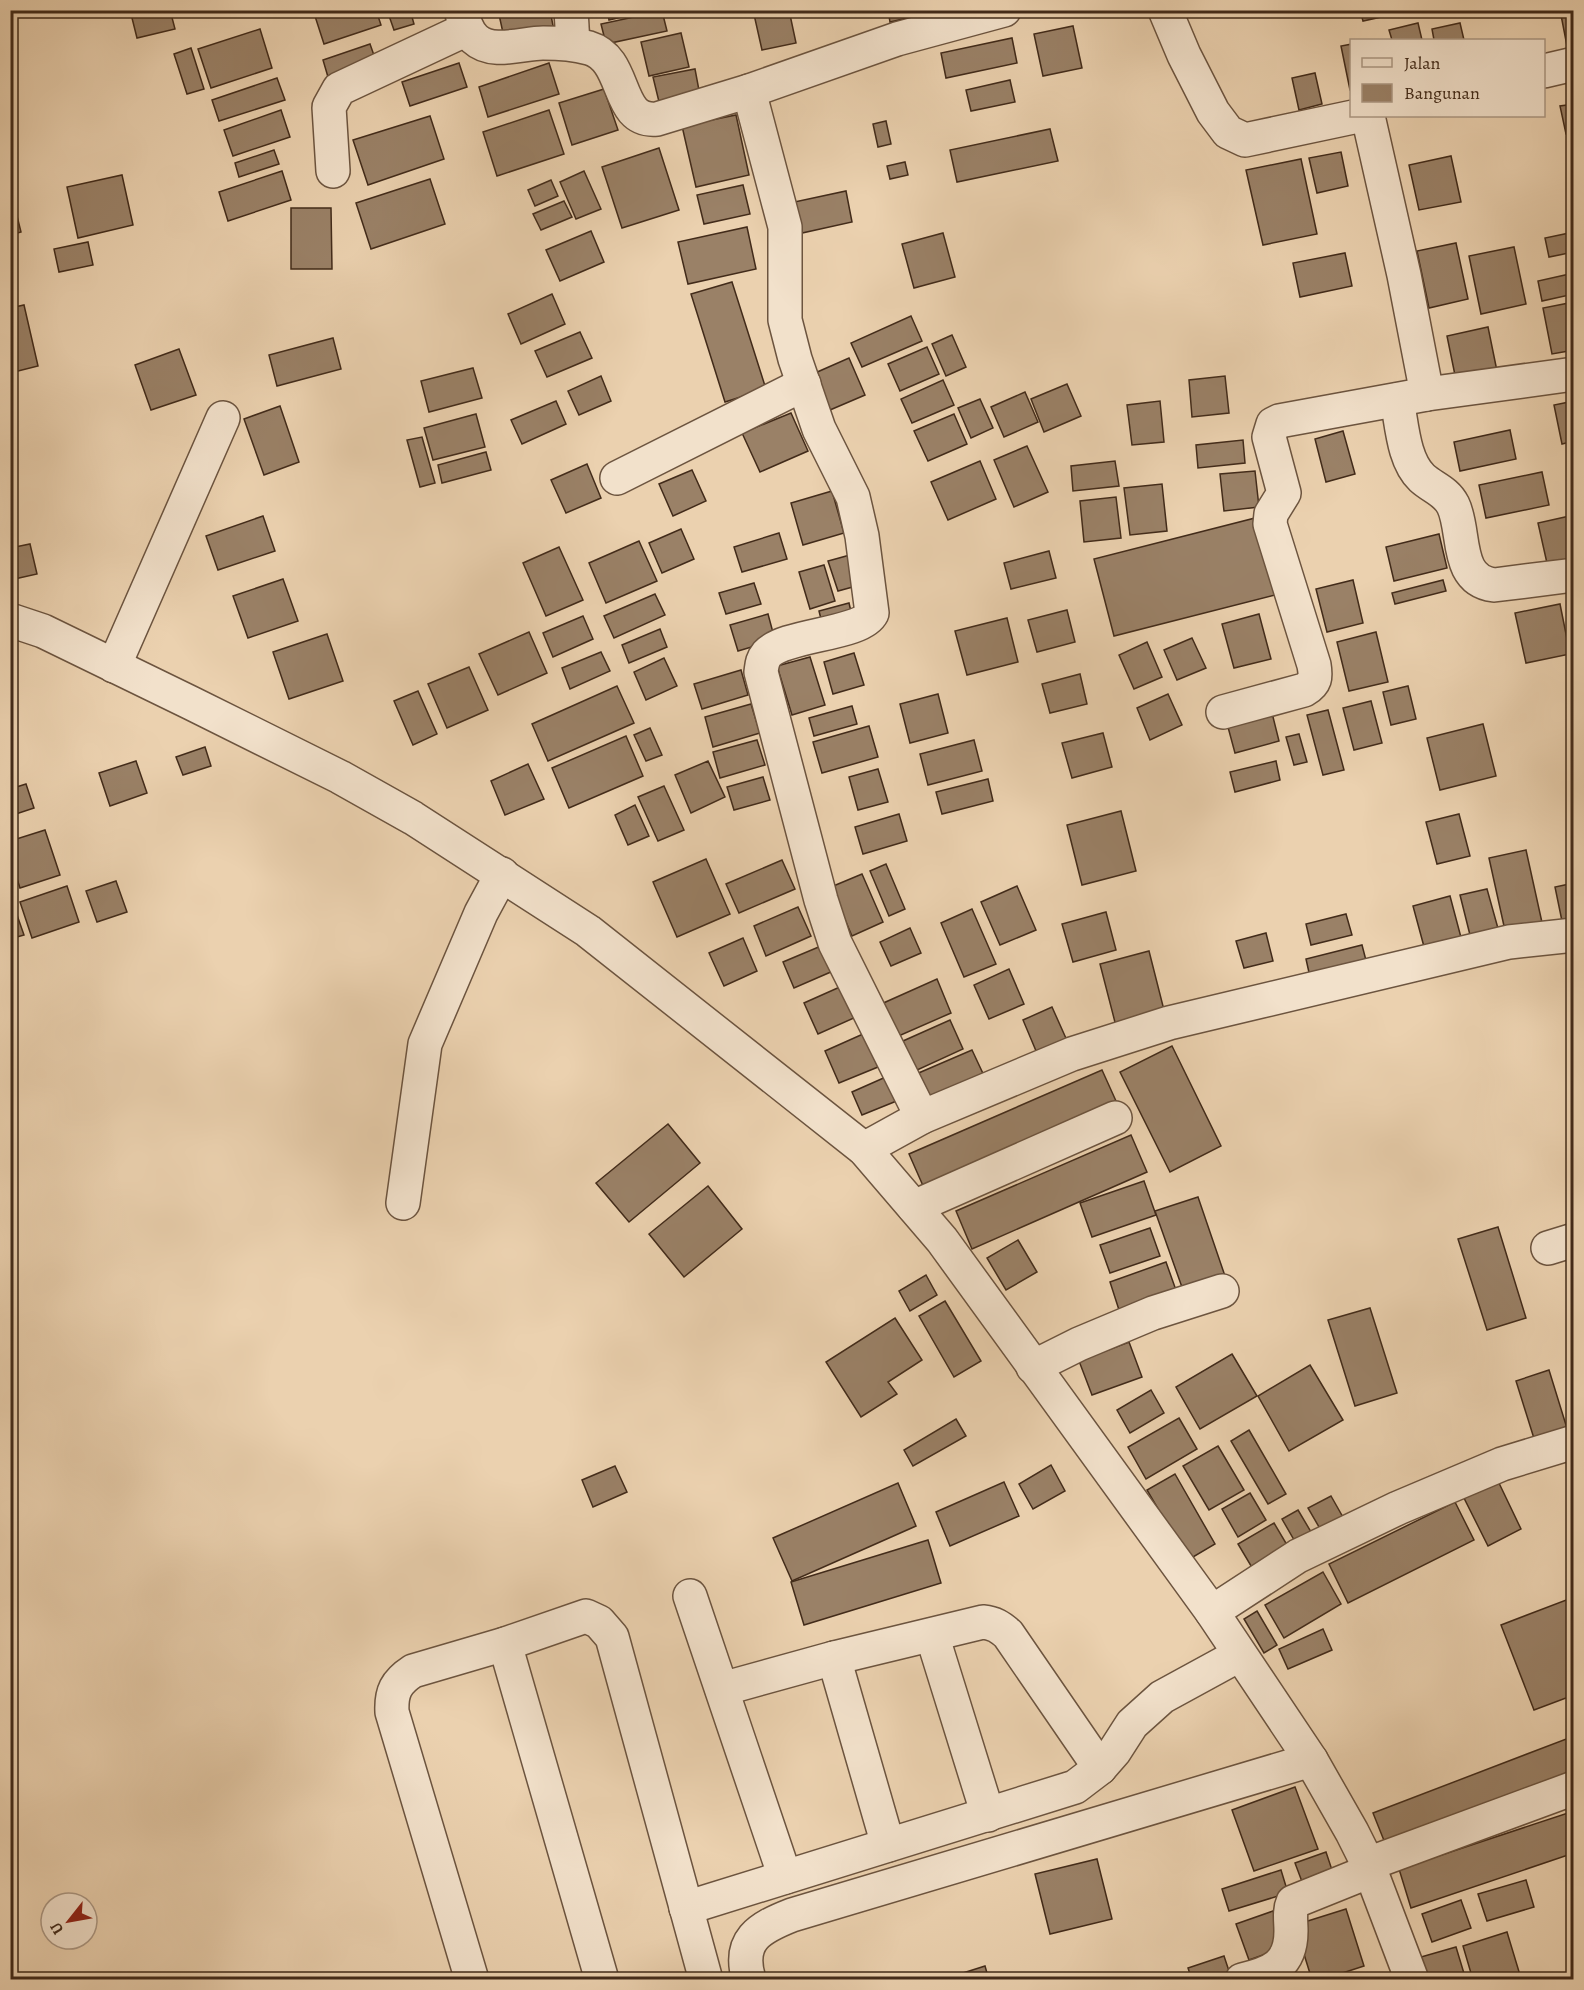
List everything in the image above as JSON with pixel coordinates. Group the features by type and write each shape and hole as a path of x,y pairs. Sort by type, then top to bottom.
{"street":[{"path":"572,10 573,44"},
{"path":"333,171 329,107 339,89 464,20 476,40 495,47 541,43 573,44 594,50 605,57 617,75 634,113 645,120 657,119 749,91 897,39 1004,10"},
{"path":"1166,10 1199,86 1213,112 1228,132 1245,140 1353,117"},
{"path":"1545,71 1574,64"},
{"path":"749,91 785,227 785,320 795,359 819,429 853,497 862,536 872,613 868,620 773,649 762,662 761,672 821,900 835,943 922,1117"},
{"path":"1368,117 1404,275 1412,397 1412,465 1423,479 1447,495 1452,502 1466,562 1476,578 1494,585 1574,575"},
{"path":"1223,712 1304,690 1312,685 1316,676 1270,524 1273,510 1284,494 1269,437 1273,424 1279,421 1412,397 1574,374"},
{"path":"617,478 804,384"},
{"path":"114,666 223,418"},
{"path":"10,620 43,632 340,777 413,818 588,931 864,1149 942,1240 1212,1612 1311,1760 1352,1832 1369,1868 1412,1980"},
{"path":"403,1203 425,1044 482,913 502,874"},
{"path":"864,1149 922,1117 1072,1054 1169,1023 1509,942 1574,935"},
{"path":"914,1207 1115,1118"},
{"path":"1033,1367 1079,1344 1153,1313 1222,1291"},
{"path":"1212,1612 1298,1556 1398,1508 1502,1464 1574,1442"},
{"path":"690,1596 786,1877"},
{"path":"472,1980 392,1712 393,1692 396,1686 413,1671 505,1644 586,1616 599,1622 612,1637 706,1980"},
{"path":"722,1689 834,1658 983,1622 999,1626 1008,1634 1100,1768"},
{"path":"932,1635 988,1815"},
{"path":"505,1644 602,1980"},
{"path":"686,1908 1075,1787 1100,1768 1114,1752 1132,1724 1162,1697 1239,1655"},
{"path":"834,1658 888,1845"},
{"path":"750,1980 746,1967 747,1950 756,1933 767,1924 1311,1760"},
{"path":"1242,1980 1264,1975 1278,1967 1286,1956 1291,1944 1293,1902 1369,1868 1574,1788"}],"building":[{"path":"130,10 170,10 175,29 137,38"},
{"path":"313,10 376,10 381,25 324,44"},
{"path":"387,10 410,10 414,24 394,30"},
{"path":"498,10 550,10 554,31 505,42"},
{"path":"607,10 651,10 609,20"},
{"path":"753,10 789,10 796,43 762,50"},
{"path":"888,10 942,10 890,22"},
{"path":"1360,10 1409,10 1409,11 1363,21"},
{"path":"1560,10 1574,10 1574,44 1567,46"},
{"path":"662,11 667,31 606,44 601,24"},
{"path":"1418,23 1422,39 1392,39 1389,30"},
{"path":"1460,23 1464,39 1434,39 1432,29"},
{"path":"1073,26 1082,68 1043,76 1034,34"},
{"path":"260,29 272,68 211,88 198,49"},
{"path":"681,33 689,67 649,76 641,42"},
{"path":"1012,38 1017,63 946,78 941,53"},
{"path":"370,44 376,61 328,77 323,60"},
{"path":"1350,44 1350,90 1341,46"},
{"path":"191,48 204,89 187,94 174,54"},
{"path":"459,63 467,87 410,106 402,82"},
{"path":"549,63 559,94 488,117 479,87"},
{"path":"695,69 701,101 661,110 653,77"},
{"path":"1315,73 1322,104 1299,110 1292,78"},
{"path":"277,78 285,100 219,121 212,100"},
{"path":"1010,80 1015,102 971,111 966,90"},
{"path":"604,89 618,130 572,145 559,103"},
{"path":"1574,104 1574,133 1566,134 1560,106"},
{"path":"281,110 290,137 233,156 224,130"},
{"path":"549,110 564,154 497,176 483,132"},
{"path":"736,115 749,175 696,187 682,126"},
{"path":"430,116 444,159 368,185 353,140"},
{"path":"886,121 891,144 878,147 873,124"},
{"path":"1050,129 1058,161 957,182 950,150"},
{"path":"659,148 679,210 622,228 602,167"},
{"path":"274,150 279,164 239,177 235,163"},
{"path":"1341,152 1348,186 1317,193 1309,158"},
{"path":"1451,156 1461,202 1419,210 1409,165"},
{"path":"1301,159 1317,234 1263,245 1246,170"},
{"path":"905,162 908,175 890,179 887,166"},
{"path":"282,171 291,200 228,221 219,192"},
{"path":"584,171 601,209 576,219 560,182"},
{"path":"122,175 133,225 78,238 67,187"},
{"path":"430,179 445,224 371,249 356,203"},
{"path":"551,180 558,196 535,206 528,190"},
{"path":"743,185 750,214 704,224 697,195"},
{"path":"10,188 21,232 10,235"},
{"path":"846,191 852,222 793,235 785,204"},
{"path":"564,201 572,217 541,230 533,214"},
{"path":"291,208 331,208 332,269 291,269"},
{"path":"747,227 756,269 688,284 678,242"},
{"path":"591,231 604,262 560,281 546,250"},
{"path":"1574,232 1574,252 1549,257 1545,238"},
{"path":"943,233 955,277 914,288 902,244"},
{"path":"88,242 93,265 59,272 54,249"},
{"path":"1456,243 1468,299 1429,308 1417,251"},
{"path":"1514,247 1526,304 1481,314 1469,256"},
{"path":"1345,253 1352,286 1300,297 1293,263"},
{"path":"1574,273 1574,294 1542,301 1538,281"},
{"path":"732,282 766,389 725,402 691,294"},
{"path":"552,294 565,324 521,344 508,314"},
{"path":"1574,302 1574,350 1552,354 1543,308"},
{"path":"24,305 38,366 10,373 10,308"},
{"path":"911,316 922,341 862,367 851,343"},
{"path":"1488,327 1497,371 1456,380 1447,336"},
{"path":"580,332 592,358 547,377 535,351"},
{"path":"952,335 966,367 946,376 932,344"},
{"path":"333,338 341,369 277,386 269,355"},
{"path":"927,347 939,374 900,391 888,364"},
{"path":"179,349 196,395 151,410 135,365"},
{"path":"849,358 865,395 823,413 806,377"},
{"path":"473,368 482,398 429,412 421,381"},
{"path":"601,376 611,401 579,415 568,391"},
{"path":"1225,376 1229,413 1192,417 1189,380"},
{"path":"943,380 954,405 912,423 901,399"},
{"path":"1067,384 1081,416 1044,432 1031,399"},
{"path":"1025,392 1038,422 1004,437 991,407"},
{"path":"980,399 993,428 971,438 958,408"},
{"path":"556,401 566,424 522,444 511,420"},
{"path":"1160,401 1164,442 1132,445 1127,405"},
{"path":"1574,401 1574,441 1562,444 1554,405"},
{"path":"280,406 299,462 264,475 244,419"},
{"path":"791,413 808,451 760,472 742,433"},
{"path":"476,414 485,447 433,460 424,428"},
{"path":"954,414 967,444 928,461 914,431"},
{"path":"1510,430 1516,459 1460,471 1454,442"},
{"path":"1343,431 1355,474 1326,482 1315,439"},
{"path":"422,437 435,483 420,487 407,440"},
{"path":"1243,440 1245,463 1198,468 1196,445"},
{"path":"1027,446 1048,492 1014,507 994,460"},
{"path":"486,452 491,470 442,483 438,465"},
{"path":"980,461 996,499 948,520 931,482"},
{"path":"1115,461 1119,486 1073,491 1071,466"},
{"path":"587,464 601,498 566,513 551,480"},
{"path":"692,470 706,501 673,516 659,484"},
{"path":"1255,471 1259,507 1224,511 1220,474"},
{"path":"1542,472 1549,505 1486,518 1479,485"},
{"path":"1162,484 1167,531 1130,535 1124,488"},
{"path":"832,491 844,533 803,545 791,503"},
{"path":"1116,497 1121,538 1084,542 1080,501"},
{"path":"1574,515 1574,567 1549,572 1538,523"},
{"path":"263,516 275,551 218,570 206,536"},
{"path":"1259,517 1279,594 1114,636 1094,559"},
{"path":"681,529 694,559 662,573 649,543"},
{"path":"779,533 787,559 742,572 734,547"},
{"path":"1439,534 1447,568 1394,581 1386,547"},
{"path":"639,541 657,581 606,603 589,563"},
{"path":"30,544 37,574 10,580 10,548"},
{"path":"559,547 583,600 546,616 523,563"},
{"path":"1049,551 1056,578 1011,589 1004,563"},
{"path":"850,555 860,585 838,591 828,561"},
{"path":"824,565 835,601 810,609 799,572"},
{"path":"283,579 298,621 248,638 233,596"},
{"path":"1353,580 1363,623 1327,632 1316,589"},
{"path":"1443,580 1446,591 1395,604 1392,593"},
{"path":"754,583 761,604 726,614 719,593"},
{"path":"655,594 665,615 614,638 604,616"},
{"path":"849,603 853,620 823,627 819,611"},
{"path":"1560,604 1570,654 1526,663 1515,613"},
{"path":"1067,610 1075,642 1037,652 1028,620"},
{"path":"768,614 775,640 738,651 730,625"},
{"path":"1259,614 1271,659 1234,668 1222,624"},
{"path":"583,616 593,639 553,657 543,633"},
{"path":"1007,618 1018,662 967,675 955,631"},
{"path":"660,629 667,647 629,663 622,645"},
{"path":"529,632 547,673 498,695 479,654"},
{"path":"1376,632 1388,682 1349,691 1337,642"},
{"path":"327,634 343,681 289,699 273,652"},
{"path":"1192,638 1206,668 1177,680 1164,650"},
{"path":"1147,642 1162,677 1134,689 1119,655"},
{"path":"601,652 610,671 570,689 562,668"},
{"path":"854,653 864,685 833,694 824,662"},
{"path":"810,657 825,705 792,715 777,666"},
{"path":"664,658 677,686 646,700 634,672"},
{"path":"469,667 488,710 447,728 428,684"},
{"path":"741,670 748,695 702,709 694,684"},
{"path":"1080,674 1087,704 1050,713 1042,684"},
{"path":"617,686 634,723 548,761 532,724"},
{"path":"1408,686 1416,719 1391,725 1383,692"},
{"path":"418,691 437,734 413,745 394,701"},
{"path":"938,694 948,733 910,743 900,704"},
{"path":"1168,694 1182,725 1150,740 1137,708"},
{"path":"1371,701 1382,743 1354,750 1343,708"},
{"path":"751,704 760,733 713,747 705,717"},
{"path":"1270,705 1279,741 1235,753 1225,716"},
{"path":"852,706 857,724 814,736 809,718"},
{"path":"1328,710 1344,770 1323,775 1307,715"},
{"path":"1483,724 1496,776 1440,790 1427,738"},
{"path":"869,726 878,757 822,773 813,742"},
{"path":"650,728 662,755 646,761 634,735"},
{"path":"1103,733 1112,767 1072,778 1062,743"},
{"path":"1299,734 1307,762 1294,765 1286,737"},
{"path":"626,736 643,776 569,808 552,768"},
{"path":"757,740 765,765 720,778 713,752"},
{"path":"974,740 982,771 928,785 920,754"},
{"path":"205,747 211,766 183,775 176,757"},
{"path":"136,761 147,793 110,806 99,773"},
{"path":"708,761 725,797 691,813 675,775"},
{"path":"1276,761 1280,780 1235,792 1230,772"},
{"path":"528,764 544,799 505,815 491,781"},
{"path":"878,769 888,802 858,810 849,777"},
{"path":"763,777 770,800 734,810 727,787"},
{"path":"988,779 993,801 942,814 936,792"},
{"path":"26,784 34,808 10,816 10,789"},
{"path":"664,786 684,830 658,841 638,797"},
{"path":"635,805 649,836 628,845 615,815"},
{"path":"1121,811 1136,871 1082,885 1067,825"},
{"path":"899,814 907,841 863,854 855,827"},
{"path":"1459,814 1470,856 1437,864 1426,822"},
{"path":"45,830 60,875 20,888 10,857 10,841"},
{"path":"1526,850 1543,927 1506,935 1489,858"},
{"path":"706,859 730,914 677,937 653,882"},
{"path":"782,860 795,889 739,913 726,884"},
{"path":"886,864 905,909 889,916 870,871"},
{"path":"862,874 883,922 852,936 831,887"},
{"path":"116,881 127,912 97,922 86,891"},
{"path":"1574,883 1574,918 1562,921 1555,887"},
{"path":"67,886 79,922 32,938 20,902"},
{"path":"1017,886 1036,930 1000,945 981,902"},
{"path":"1487,889 1499,932 1471,939 1460,895"},
{"path":"10,895 24,935 10,939"},
{"path":"1450,896 1463,945 1426,954 1413,906"},
{"path":"798,907 811,936 766,956 754,926"},
{"path":"972,909 996,964 964,977 941,923"},
{"path":"1106,912 1116,950 1073,962 1062,924"},
{"path":"1346,914 1352,935 1311,945 1306,924"},
{"path":"910,928 921,953 891,966 880,942"},
{"path":"1266,933 1273,961 1244,968 1236,941"},
{"path":"743,938 757,971 724,986 709,953"},
{"path":"1362,945 1369,972 1312,986 1306,959"},
{"path":"821,946 833,971 794,988 783,962"},
{"path":"1149,951 1166,1018 1117,1030 1100,964"},
{"path":"1009,969 1024,1004 989,1019 974,985"},
{"path":"937,979 951,1013 894,1038 879,1005"},
{"path":"851,982 865,1013 818,1034 804,1003"},
{"path":"1052,1007 1069,1045 1039,1058 1023,1020"},
{"path":"950,1020 963,1049 915,1071 903,1041"},
{"path":"863,1034 878,1067 839,1083 825,1051"},
{"path":"1172,1046 1221,1146 1170,1172 1120,1072"},
{"path":"972,1050 986,1080 921,1109 907,1078"},
{"path":"1102,1070 1121,1112 928,1197 909,1154"},
{"path":"888,1076 899,1100 862,1115 852,1092"},
{"path":"668,1124 700,1163 629,1222 596,1183"},
{"path":"1131,1135 1147,1172 972,1249 956,1211"},
{"path":"1144,1181 1156,1215 1092,1237 1080,1203"},
{"path":"708,1186 742,1229 684,1277 649,1234"},
{"path":"1198,1197 1225,1276 1183,1290 1155,1211"},
{"path":"1498,1227 1526,1318 1487,1330 1458,1239"},
{"path":"1150,1228 1160,1256 1110,1273 1100,1245"},
{"path":"1018,1240 1037,1272 1006,1290 987,1258"},
{"path":"1166,1262 1177,1293 1120,1313 1110,1282"},
{"path":"926,1275 937,1295 910,1311 899,1291"},
{"path":"945,1301 981,1361 954,1377 919,1316"},
{"path":"1370,1308 1397,1393 1355,1406 1328,1320"},
{"path":"895,1318 922,1360 888,1382 897,1394 861,1417 826,1362"},
{"path":"1129,1342 1142,1377 1092,1395 1079,1361"},
{"path":"1232,1354 1257,1396 1200,1429 1176,1387"},
{"path":"1310,1365 1343,1420 1289,1451 1258,1396"},
{"path":"1549,1370 1570,1438 1537,1448 1516,1381"},
{"path":"1151,1390 1164,1413 1130,1433 1117,1410"},
{"path":"1179,1418 1197,1449 1146,1479 1128,1447"},
{"path":"956,1419 966,1436 913,1466 904,1450"},
{"path":"1249,1430 1286,1494 1268,1504 1231,1441"},
{"path":"1218,1446 1244,1490 1209,1510 1183,1466"},
{"path":"1051,1465 1065,1491 1033,1509 1019,1484"},
{"path":"615,1466 627,1492 593,1507 582,1480"},
{"path":"1175,1474 1215,1544 1188,1560 1147,1490"},
{"path":"1498,1481 1521,1529 1488,1546 1464,1498"},
{"path":"1004,1482 1019,1516 950,1546 936,1512"},
{"path":"898,1483 916,1526 792,1581 773,1538"},
{"path":"1250,1493 1266,1520 1238,1537 1222,1509"},
{"path":"1331,1496 1348,1526 1326,1539 1308,1508"},
{"path":"1455,1502 1474,1540 1348,1603 1329,1564"},
{"path":"1298,1510 1317,1542 1301,1552 1282,1519"},
{"path":"1274,1523 1293,1555 1257,1576 1238,1544"},
{"path":"928,1540 941,1583 804,1625 791,1582"},
{"path":"1323,1572 1341,1604 1284,1638 1265,1605"},
{"path":"1574,1597 1574,1695 1534,1710 1501,1625"},
{"path":"1257,1611 1277,1645 1264,1653 1244,1619"},
{"path":"1323,1629 1332,1650 1288,1669 1279,1649"},
{"path":"1574,1736 1574,1782 1389,1853 1373,1813"},
{"path":"1295,1787 1318,1849 1254,1871 1232,1810"},
{"path":"1574,1811 1574,1853 1411,1908 1399,1869"},
{"path":"1326,1852 1334,1876 1304,1887 1295,1863"},
{"path":"1097,1859 1112,1919 1050,1934 1035,1874"},
{"path":"1281,1870 1288,1893 1229,1911 1222,1889"},
{"path":"1526,1880 1534,1907 1487,1921 1478,1894"},
{"path":"1461,1900 1471,1928 1432,1942 1422,1914"},
{"path":"1346,1909 1364,1966 1321,1980 1312,1980 1295,1925"},
{"path":"1273,1911 1286,1947 1249,1960 1236,1924"},
{"path":"1507,1932 1520,1975 1504,1980 1473,1980 1463,1946"},
{"path":"1456,1947 1466,1980 1427,1980 1421,1957"},
{"path":"1224,1956 1231,1977 1222,1980 1192,1980 1188,1968"},
{"path":"985,1966 989,1980 941,1980"}]}
